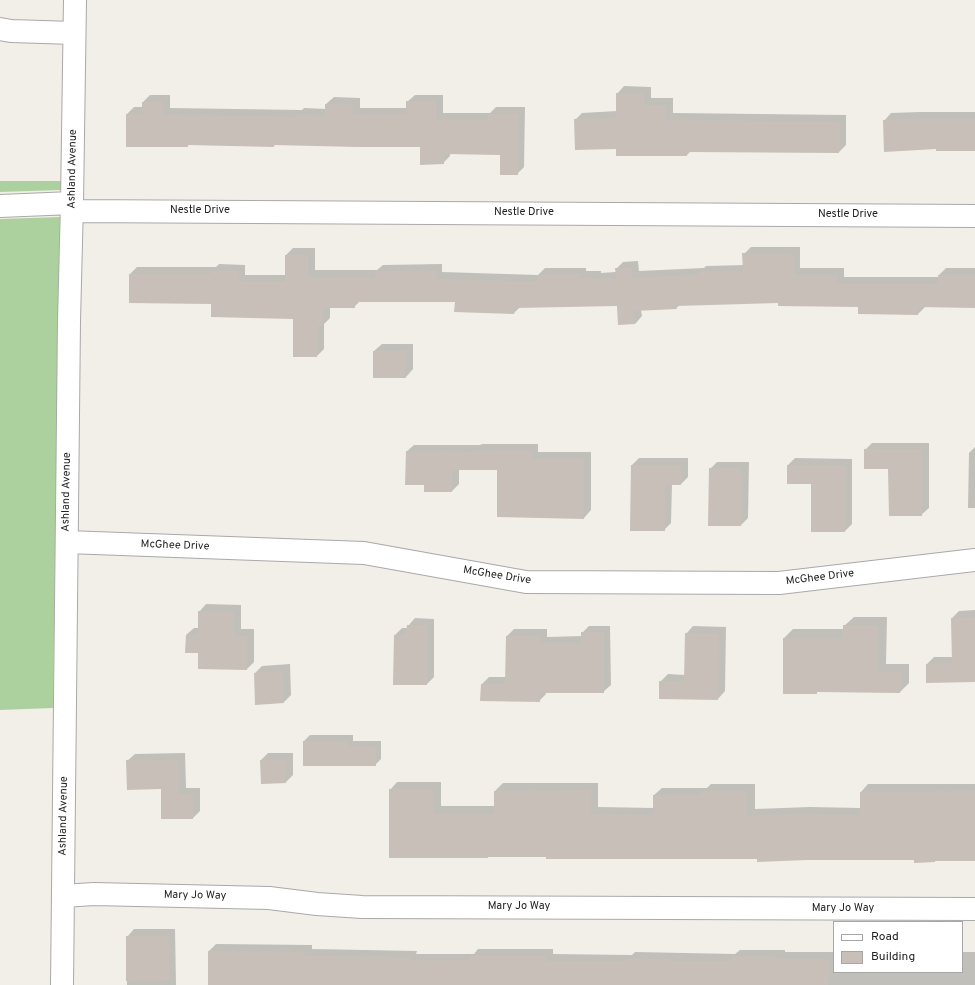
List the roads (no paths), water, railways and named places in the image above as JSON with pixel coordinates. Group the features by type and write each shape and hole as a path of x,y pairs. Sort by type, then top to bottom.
{"street":[{"name":"Ashland Avenue","path":"62,985 69,321 75,0"},
{"path":"0,29 11,31 74,33"},
{"name":"Nestle Drive","path":"0,206 975,216"},
{"name":"McGhee Drive","path":"67,542 364,553 526,582 778,583 975,560"},
{"name":"Mary Jo Way","path":"63,896 94,894 269,898 317,904 362,907 975,909"}]}
